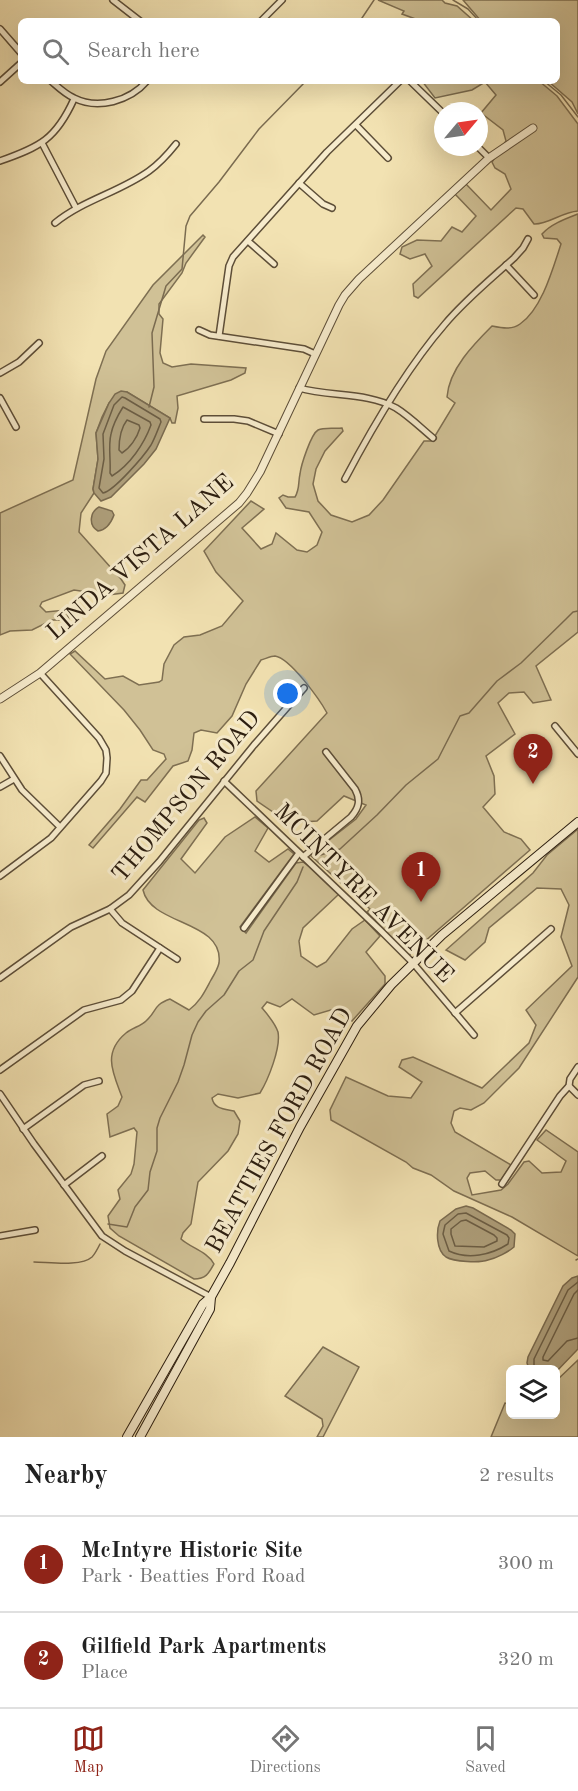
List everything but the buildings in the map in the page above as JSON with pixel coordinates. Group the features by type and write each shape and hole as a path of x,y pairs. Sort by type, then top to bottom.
{"main road":[{"name":"BEATTIES FORD ROAD","path":"127,1437 203,1304 211,1297 300,1127 350,1037 372,1006 412,963 470,910 578,822"},
{"name":"BEATTIES FORD ROAD","path":"140,1437 210,1309 211,1297"}],"street":[{"path":"113,0 136,18"},
{"path":"271,0 280,2"},
{"path":"264,18 280,2"},
{"path":"0,29 18,50"},
{"path":"0,82 18,66"},
{"path":"55,84 74,99 96,103 109,102 134,93 144,84"},
{"path":"219,336 233,257 327,152 397,84"},
{"path":"413,84 434,104"},
{"path":"0,161 42,143 61,124 74,99"},
{"path":"356,125 388,158"},
{"name":"LINDA VISTA LANE","path":"0,699 40,673 239,503 254,484 339,305 350,289 489,158 533,128"},
{"path":"42,143 76,208"},
{"path":"55,223 76,208 143,175 165,157 176,144"},
{"path":"299,183 323,204 332,208"},
{"path":"345,479 387,404 445,324 523,248 528,239"},
{"path":"248,241 274,264"},
{"path":"506,265 534,295"},
{"path":"199,330 219,336 304,349 315,354"},
{"path":"0,373 20,363 39,343"},
{"path":"299,388 387,404 403,413 433,438"},
{"path":"0,398 16,426"},
{"path":"204,419 248,421 279,434"},
{"path":"0,876 42,846 106,773 106,750 99,738 40,673"},
{"name":"THOMPSON ROAD","path":"0,978 70,927 111,909 129,895 304,688"},
{"path":"555,726 578,754"},
{"path":"244,928 301,855 351,817 359,803 356,789 326,752"},
{"path":"0,756 14,779 60,827"},
{"path":"0,788 14,779"},
{"name":"MCINTYRE AVENUE","path":"224,781 374,924 412,963 474,1035"},
{"path":"111,909 122,923 177,959"},
{"path":"455,1013 551,929"},
{"path":"0,1070 84,1010 127,997 160,948"},
{"path":"502,1184 560,1095 569,1086 570,1079 578,1067"},
{"path":"23,1129 84,1085 99,1081"},
{"path":"569,1086 578,1095"},
{"path":"0,1094 102,1236 211,1297"},
{"path":"64,1185 102,1156"},
{"path":"0,1236 35,1230"}],"shaded area":[{"path":"378,0 442,0 457,6 471,18 413,18 402,14 404,11"},
{"path":"463,0 578,0 578,114 572,102 551,84 560,84 560,18 478,18"},
{"path":"424,84 482,84 472,90 435,98"},
{"path":"487,84 543,84 557,96 578,124 578,211 544,223 534,224 523,209 516,208 418,298 414,296 413,284 432,266 425,254 410,259 400,254 402,247 417,240 441,241 452,227 462,232 476,216 455,194 466,184 491,210 511,189 505,174 495,168 492,162 506,141 503,130 488,118 488,105 496,95"},
{"path":"578,214 578,632 536,666 551,700 533,703 524,692 509,693 498,703 515,734 486,756 494,776 495,794 483,807 504,832 521,839 530,850 409,955 367,912 370,909 310,855 356,819 366,805 344,796 317,821 289,823 257,801 256,791 327,713 296,671 281,658 275,656 261,660 246,684 232,716 217,733 201,730 194,733 188,761 173,766 145,802 137,797 93,848 89,845 141,780 147,780 166,759 164,754 153,750 124,710 70,654 75,651 105,679 123,676 139,685 162,680 164,664 174,645 184,637 200,635 222,626 243,601 216,572 204,551 251,501 264,509 242,528 261,549 272,544 276,533 297,550 307,552 317,545 322,532 309,512 286,508 279,498 283,495 295,497 304,457 312,437 318,430 342,428 343,431 325,451 316,469 313,484 318,501 331,515 352,522 369,515 383,500 424,441 432,441 455,403 447,397 449,387 457,367 470,349 492,326 507,328 517,326 535,309 546,287 561,244 557,239 544,238 542,234 563,220"},
{"path":"203,235 205,237 159,304 159,314 163,319 160,353 163,363 172,367 191,364 246,368 245,373 231,380 177,396 178,408 175,423 127,392 109,403 96,433 98,459 94,493 81,513 79,532 121,579 125,585 123,593 108,595 74,590 42,602 40,606 46,612 66,610 69,620 52,620 32,630 10,631 0,635 0,513 73,480 96,379 106,351 153,285"},
{"path":"255,817 268,828 255,851 269,862 288,849 294,854 240,927 246,933 296,863 303,862 317,872 339,894 303,928 299,941 301,956 317,967 326,962 352,929 365,920 380,936 366,952 385,976 385,984 352,1021 334,1009 314,1015 292,999 280,1007 267,1002 262,1008 278,1032 278,1046 260,1093 238,1098 218,1094 212,1098 217,1106 234,1111 240,1121 238,1134 228,1151 198,1182 191,1224 181,1239 208,1256 214,1264 207,1275 194,1279 119,1236 110,1228 108,1216 120,1199 118,1190 131,1174 134,1164 137,1132 134,1128 110,1137 107,1114 118,1106 122,1097 113,1071 112,1056 114,1048 128,1031 146,1021 161,1004 170,999 189,1010 193,1007 216,972 219,963 217,949 210,939 199,930 159,911 149,902 143,890 199,820 204,818 207,823 181,859 195,873 225,837"},
{"path":"578,829 578,977 519,1068 484,1103 471,1110 460,1108 454,1111 451,1123 455,1132 511,1165 501,1180 496,1180 485,1171 470,1173 467,1178 472,1195 501,1190 524,1162 529,1161 542,1173 561,1172 566,1161 537,1140 546,1130 578,1152 578,1256 512,1217 454,1191 431,1175 413,1168 331,1120 330,1110 346,1077 388,1096 411,1098 422,1082 399,1067 402,1060 413,1057 482,1088 529,1043 536,1025 526,1010 572,966 561,937 569,905 561,889 537,888 489,928 485,942 465,960 446,950 533,873 547,855"},
{"path":"323,1347 359,1367 323,1437 317,1437 323,1426 322,1419 285,1396"},
{"path":"578,1360 578,1437 491,1437 505,1403 506,1419 560,1419 560,1377"}],"water":[{"path":"121,391 127,392 170,418 156,449 144,464 111,497 101,501 93,489 98,459 96,433 109,403 115,394"},
{"path":"99,507 112,511 114,515 108,526 98,531 91,519"},
{"path":"466,1206 511,1230 515,1234 514,1247 506,1253 484,1261 461,1261 446,1257 440,1250 438,1240 440,1221 456,1209"},
{"path":"578,1276 578,1349 560,1368 560,1365 528,1365 528,1357 563,1286"}],"waterway":[{"path":"362,18 374,0"},
{"path":"453,0 468,9 476,18"},
{"path":"149,407 154,387 152,333 166,286 182,269 186,226 190,216 259,129 303,84"},
{"path":"548,84 561,95 578,117"},
{"path":"314,857 340,849 406,785 438,759 460,716 469,713 497,681 521,663 573,612 578,611"},
{"path":"108,1224 127,1227 135,1207 148,1190 150,1172 157,1151 157,1128 178,1082 198,1022 206,1011 224,995 239,971 253,960 264,931 297,882 303,867"},
{"path":"34,1262 80,1262 92,1257 100,1244"}],"place":[{"name":"Gilfield Park Apartments","path":"533,784"},
{"name":"McIntyre Historic Site","path":"421,902"}]}
